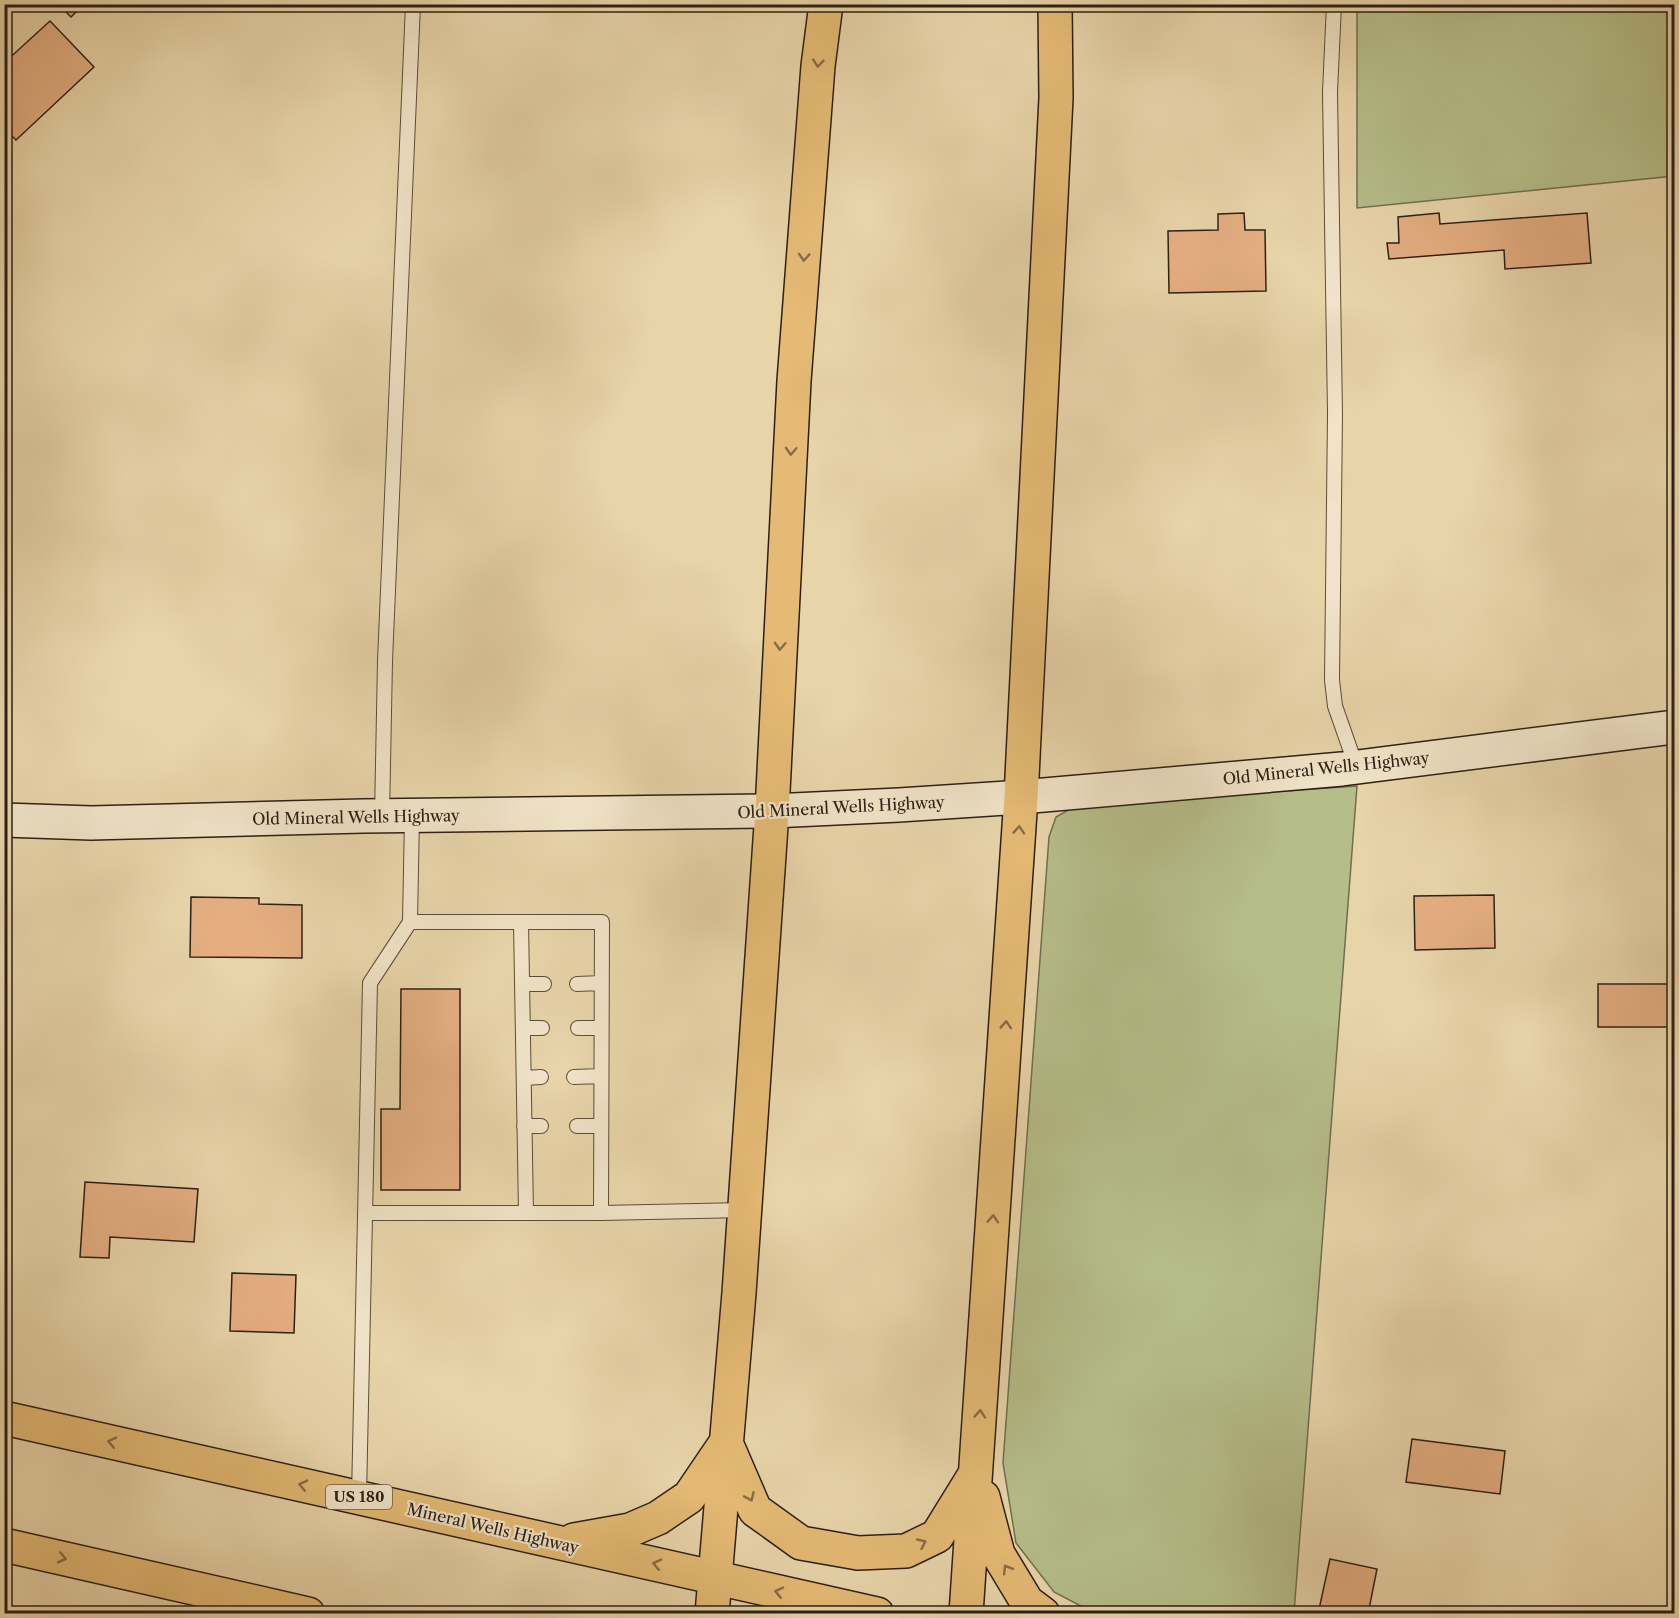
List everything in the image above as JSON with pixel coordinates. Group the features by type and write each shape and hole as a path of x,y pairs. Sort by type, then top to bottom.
{"main road":[{"path":"712,1614 745,1210 771,811 794,381 818,66 826,4"},
{"path":"966,1614 1021,797 1056,98 1055,4"},
{"name":"Mineral Wells Highway","path":"4,1418 877,1614"},
{"path":"726,1443 755,1510 801,1543 858,1553 906,1551 937,1536 976,1472"},
{"path":"559,1542 630,1530 658,1518 689,1497 726,1443"},
{"path":"976,1472 998,1554 1027,1602 1043,1614"},
{"path":"4,1545 269,1610 308,1614"}],"street":[{"name":"Old Mineral Wells Highway","path":"4,820 91,823 397,815 771,811 1021,797 1356,766 1674,728"}],"lane":[{"path":"359,1497 370,983 410,922 397,815 385,661 412,4"},
{"path":"1334,4 1330,92 1335,414 1332,680 1335,706 1356,766"},
{"path":"410,922 602,922 601,1213"},
{"path":"521,922 526,1213"},
{"path":"577,984 601,983"},
{"path":"522,984 544,984"},
{"path":"523,1028 542,1028"},
{"path":"578,1028 601,1028"},
{"path":"574,1077 601,1076"},
{"path":"524,1078 541,1077"},
{"path":"525,1126 541,1126"},
{"path":"577,1126 601,1126"},
{"path":"365,1213 601,1213 745,1210"}],"green space":[{"path":"1357,5 1674,5 1674,176 1357,208"},
{"path":"1357,786 1294,1613 1094,1613 1054,1592 1016,1543 1003,1463 1049,837 1056,817 1077,805"}],"building":[{"path":"64,4 84,4 71,17 61,7"},
{"path":"50,21 94,67 16,140 4,128 4,63"},
{"path":"1244,213 1245,230 1265,230 1266,291 1169,293 1168,231 1218,230 1218,214"},
{"path":"1439,213 1440,224 1587,213 1591,263 1505,269 1504,250 1389,259 1387,243 1399,243 1398,217"},
{"path":"1494,895 1495,948 1415,950 1414,896"},
{"path":"191,897 259,898 259,904 302,905 302,958 190,957"},
{"path":"1598,984 1674,984 1674,1027 1598,1027"},
{"path":"401,989 460,989 460,1190 381,1190 381,1109 400,1109"},
{"path":"85,1182 198,1189 194,1242 110,1237 109,1258 80,1257"},
{"path":"232,1273 296,1275 294,1333 230,1331"},
{"path":"1412,1439 1505,1451 1500,1494 1406,1482"},
{"path":"1330,1559 1377,1569 1368,1614 1318,1614"}]}
